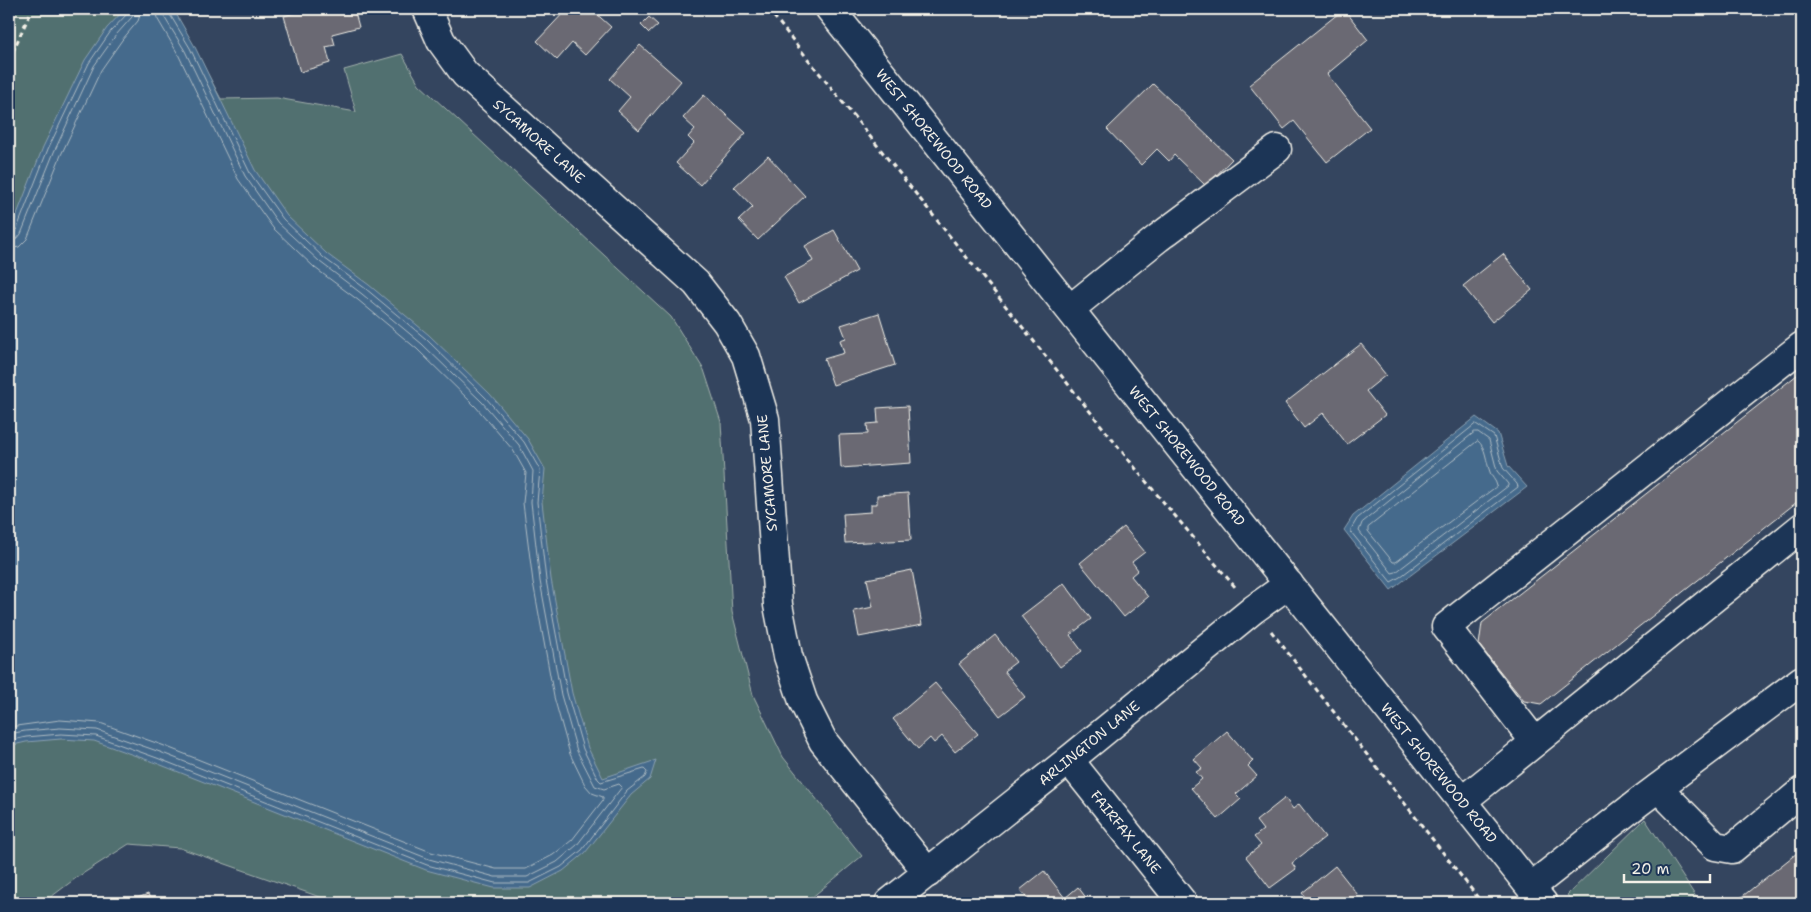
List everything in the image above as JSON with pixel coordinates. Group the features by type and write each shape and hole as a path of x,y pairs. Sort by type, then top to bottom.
{"street":[{"name":"SYCAMORE LANE","path":"427,9 442,41 465,74 696,283 727,323 746,356 765,419 778,605 788,656 803,701 823,741 928,873"},
{"name":"WEST SHOREWOOD ROAD","path":"830,9 1537,895"},
{"path":"1070,309 1158,238 1276,149"},
{"path":"1535,742 1446,627 1802,346"},
{"path":"1462,801 1802,527"},
{"name":"ARLINGTON LANE","path":"889,903 1069,760 1254,609 1289,584"},
{"path":"1537,895 1658,788 1802,680"},
{"name":"FAIRFAX LANE","path":"1069,760 1183,903"},
{"path":"1658,788 1714,846 1732,849 1802,791"}],"path":[{"path":"9,60 32,9"},
{"path":"768,9 1144,479 1254,609 1482,903"}],"green space":[{"path":"9,9 176,9 175,12 221,99 277,98 356,112 344,70 402,54 419,84 671,317 704,370 721,422 732,612 753,695 783,757 862,856 805,903 337,903 180,848 129,844 76,878 43,903 9,903"},
{"path":"1645,819 1700,903 1574,903 1567,895"}],"water":[{"path":"125,9 172,9 175,12 194,45 255,170 287,216 327,254 369,285 429,335 490,394 528,439 545,469 542,502 551,579 572,693 588,748 603,778 656,760 650,779 631,795 585,853 563,871 530,888 494,888 426,870 156,763 94,741 61,739 26,742 9,746 9,235 43,147 85,60 107,28"},
{"path":"1476,417 1498,433 1508,466 1527,487 1391,590 1344,530 1353,516"}],"building":[{"path":"308,9 354,9 359,27 332,34 335,45 326,47 330,63 300,72 284,16"},
{"path":"567,9 591,9 611,27 585,55 572,43 557,60 537,41"},
{"path":"643,9 653,9 647,14"},
{"path":"1344,9 1368,40 1327,74 1370,128 1327,162 1294,121 1284,129 1249,85"},
{"path":"649,17 658,25 649,33 641,25"},
{"path":"640,45 681,81 639,130 618,111 630,97 610,79"},
{"path":"1153,84 1232,159 1206,186 1174,155 1169,161 1157,149 1141,165 1107,129"},
{"path":"704,95 746,133 700,185 676,163 694,143 688,137 695,129 683,118"},
{"path":"768,156 805,196 758,240 739,220 753,207 734,187"},
{"path":"834,230 857,271 799,303 784,277 813,261 805,246"},
{"path":"1503,254 1532,290 1492,322 1463,286"},
{"path":"879,313 895,365 833,385 824,359 844,353 840,340 846,338 841,325"},
{"path":"1361,344 1386,375 1366,391 1385,415 1347,444 1323,413 1304,428 1285,403"},
{"path":"1802,371 1802,498 1541,704 1524,701 1479,645 1482,623"},
{"path":"908,406 911,463 841,468 839,435 868,434 867,424 878,423 877,408"},
{"path":"908,493 911,540 845,543 843,514 871,512 871,504 877,504 877,495"},
{"path":"1124,527 1145,552 1132,562 1138,570 1131,576 1148,597 1124,617 1080,563"},
{"path":"912,570 922,625 859,637 854,611 873,607 867,579"},
{"path":"1064,583 1091,619 1070,635 1082,651 1060,667 1021,616"},
{"path":"995,635 1016,662 1004,671 1025,697 1000,716 959,664"},
{"path":"935,683 978,734 955,752 942,736 934,743 930,738 918,749 893,719"},
{"path":"1227,731 1253,761 1248,766 1257,776 1236,794 1241,799 1218,819 1191,788 1202,779 1196,772 1202,768 1194,759"},
{"path":"1285,798 1293,809 1299,804 1325,837 1292,863 1296,869 1270,888 1246,857 1261,845 1254,837 1263,830 1256,821"},
{"path":"1802,849 1802,903 1734,903"},
{"path":"1335,866 1358,895 1354,898 1358,903 1305,903 1308,901 1302,893"},
{"path":"1044,871 1065,898 1078,887 1090,903 1031,903 1020,890"},
{"path":"148,894 152,903 131,903 130,901"}]}
